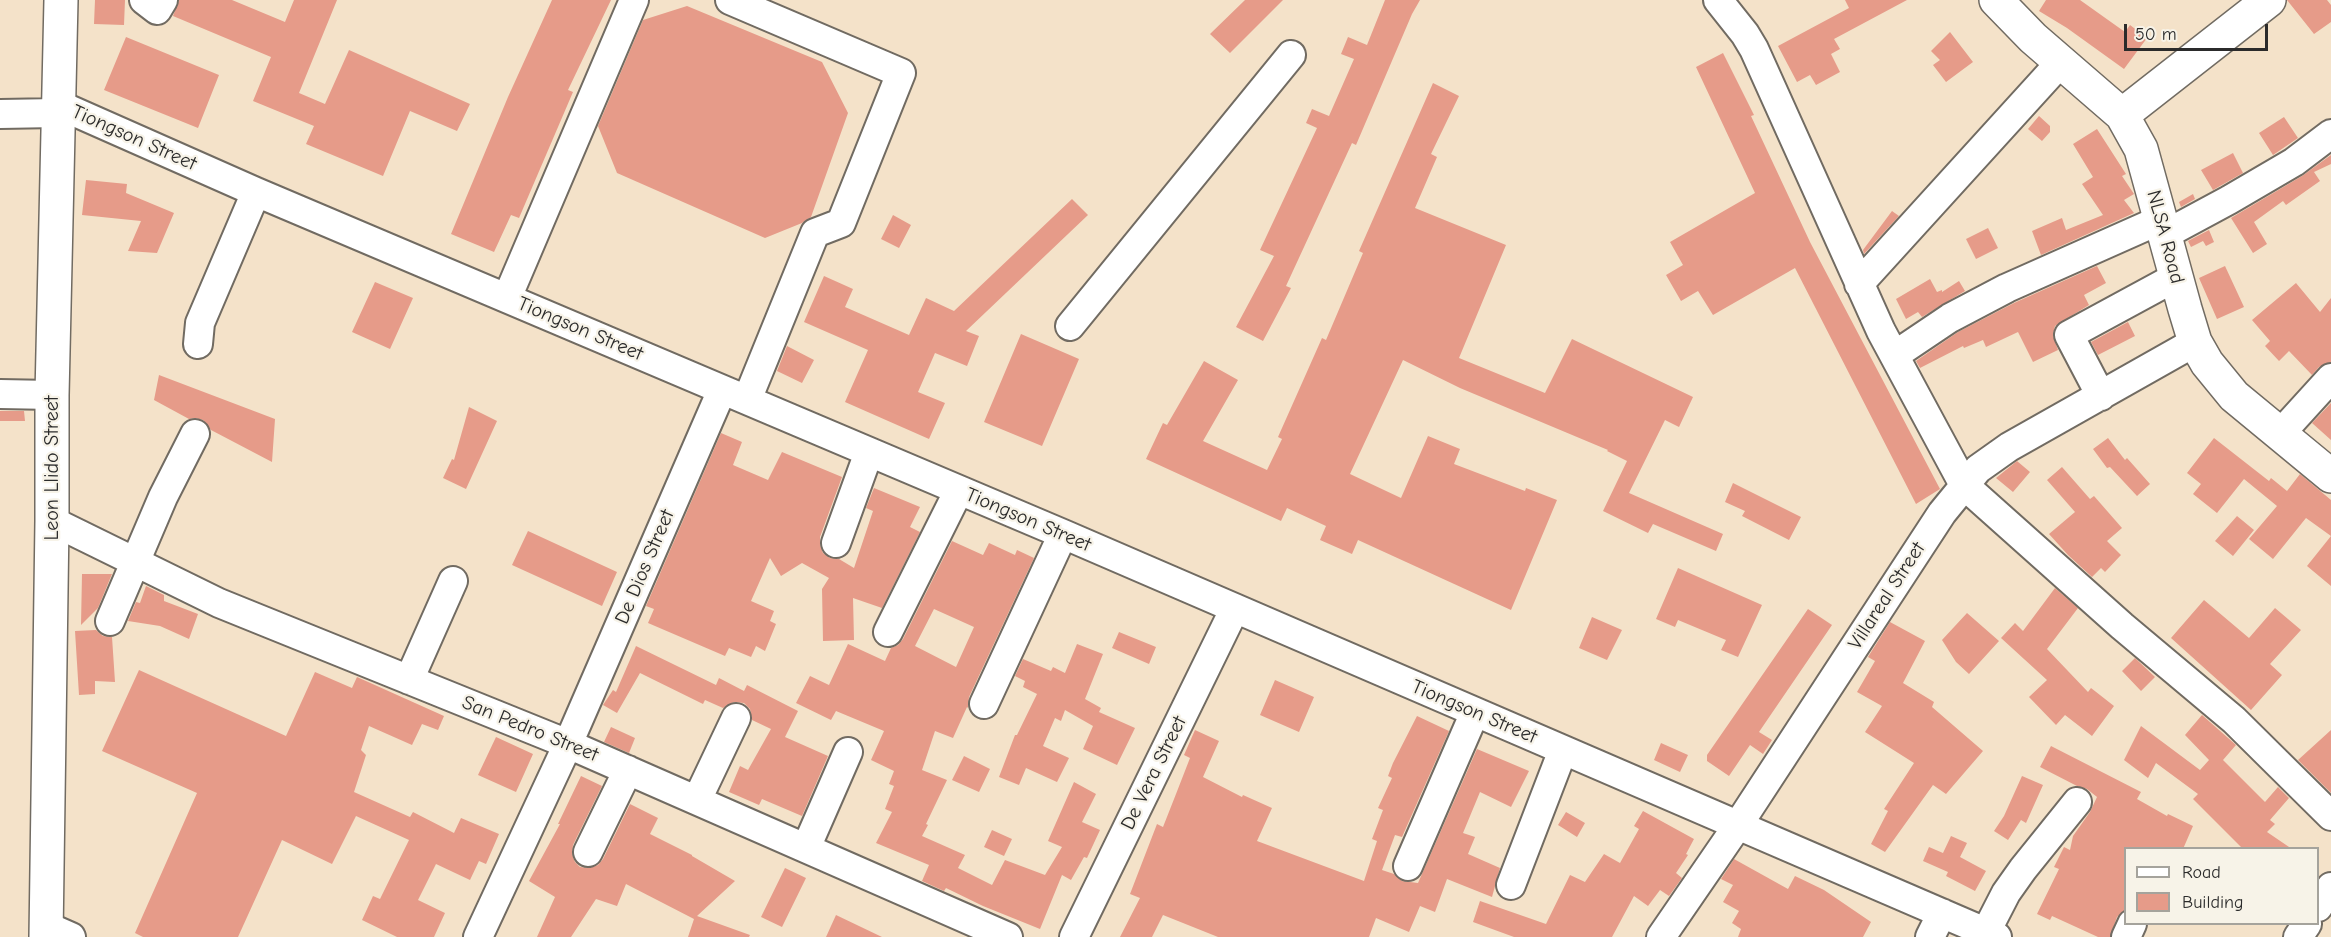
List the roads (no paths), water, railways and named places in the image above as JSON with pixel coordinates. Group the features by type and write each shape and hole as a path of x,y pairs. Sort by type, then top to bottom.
{"main road":[{"name":"Leon Llido Street","path":"54,933 52,395 61,0"},
{"name":"NLSA Road","path":"1996,0 2060,63 2122,115 2141,149 2196,342 2217,377 2234,396 2331,476"},
{"path":"2122,115 2269,0"}],"street":[{"path":"144,0 152,9 157,10 163,0"},
{"path":"507,298 634,0"},
{"name":"De Dios Street","path":"478,937 734,395 815,233 841,223 901,72 729,0"},
{"path":"1718,0 1755,49 1881,331 1964,485 2114,619 2234,720 2331,816"},
{"path":"1070,326 1291,55"},
{"path":"1859,284 2060,63"},
{"path":"0,114 57,109"},
{"name":"Tiongson Street","path":"57,109 1063,534 1738,825 1936,925 1992,935"},
{"path":"1895,355 1950,318 2007,288 2229,201 2294,162 2331,134"},
{"path":"198,345 201,323 256,192"},
{"path":"2101,396 2069,334 2176,277"},
{"name":"Villareal Street","path":"1661,937 1738,825 1941,513 1978,469 1994,456 2196,342"},
{"path":"2280,434 2331,378"},
{"path":"0,394 52,395"},
{"path":"110,621 163,497 195,434"},
{"path":"836,543 869,452"},
{"path":"888,633 959,490"},
{"name":"San Pedro Street","path":"52,521 219,603 568,744 1008,937"},
{"path":"984,704 1063,534"},
{"path":"409,680 453,581"},
{"name":"De Vera Street","path":"1074,937 1235,609"},
{"path":"1408,866 1475,712"},
{"path":"697,800 736,718"},
{"path":"1511,885 1563,750"},
{"path":"806,848 848,752"},
{"path":"588,852 628,770"},
{"path":"1992,935 2006,893 2077,802"},
{"path":"2319,905 2331,887"}]}
